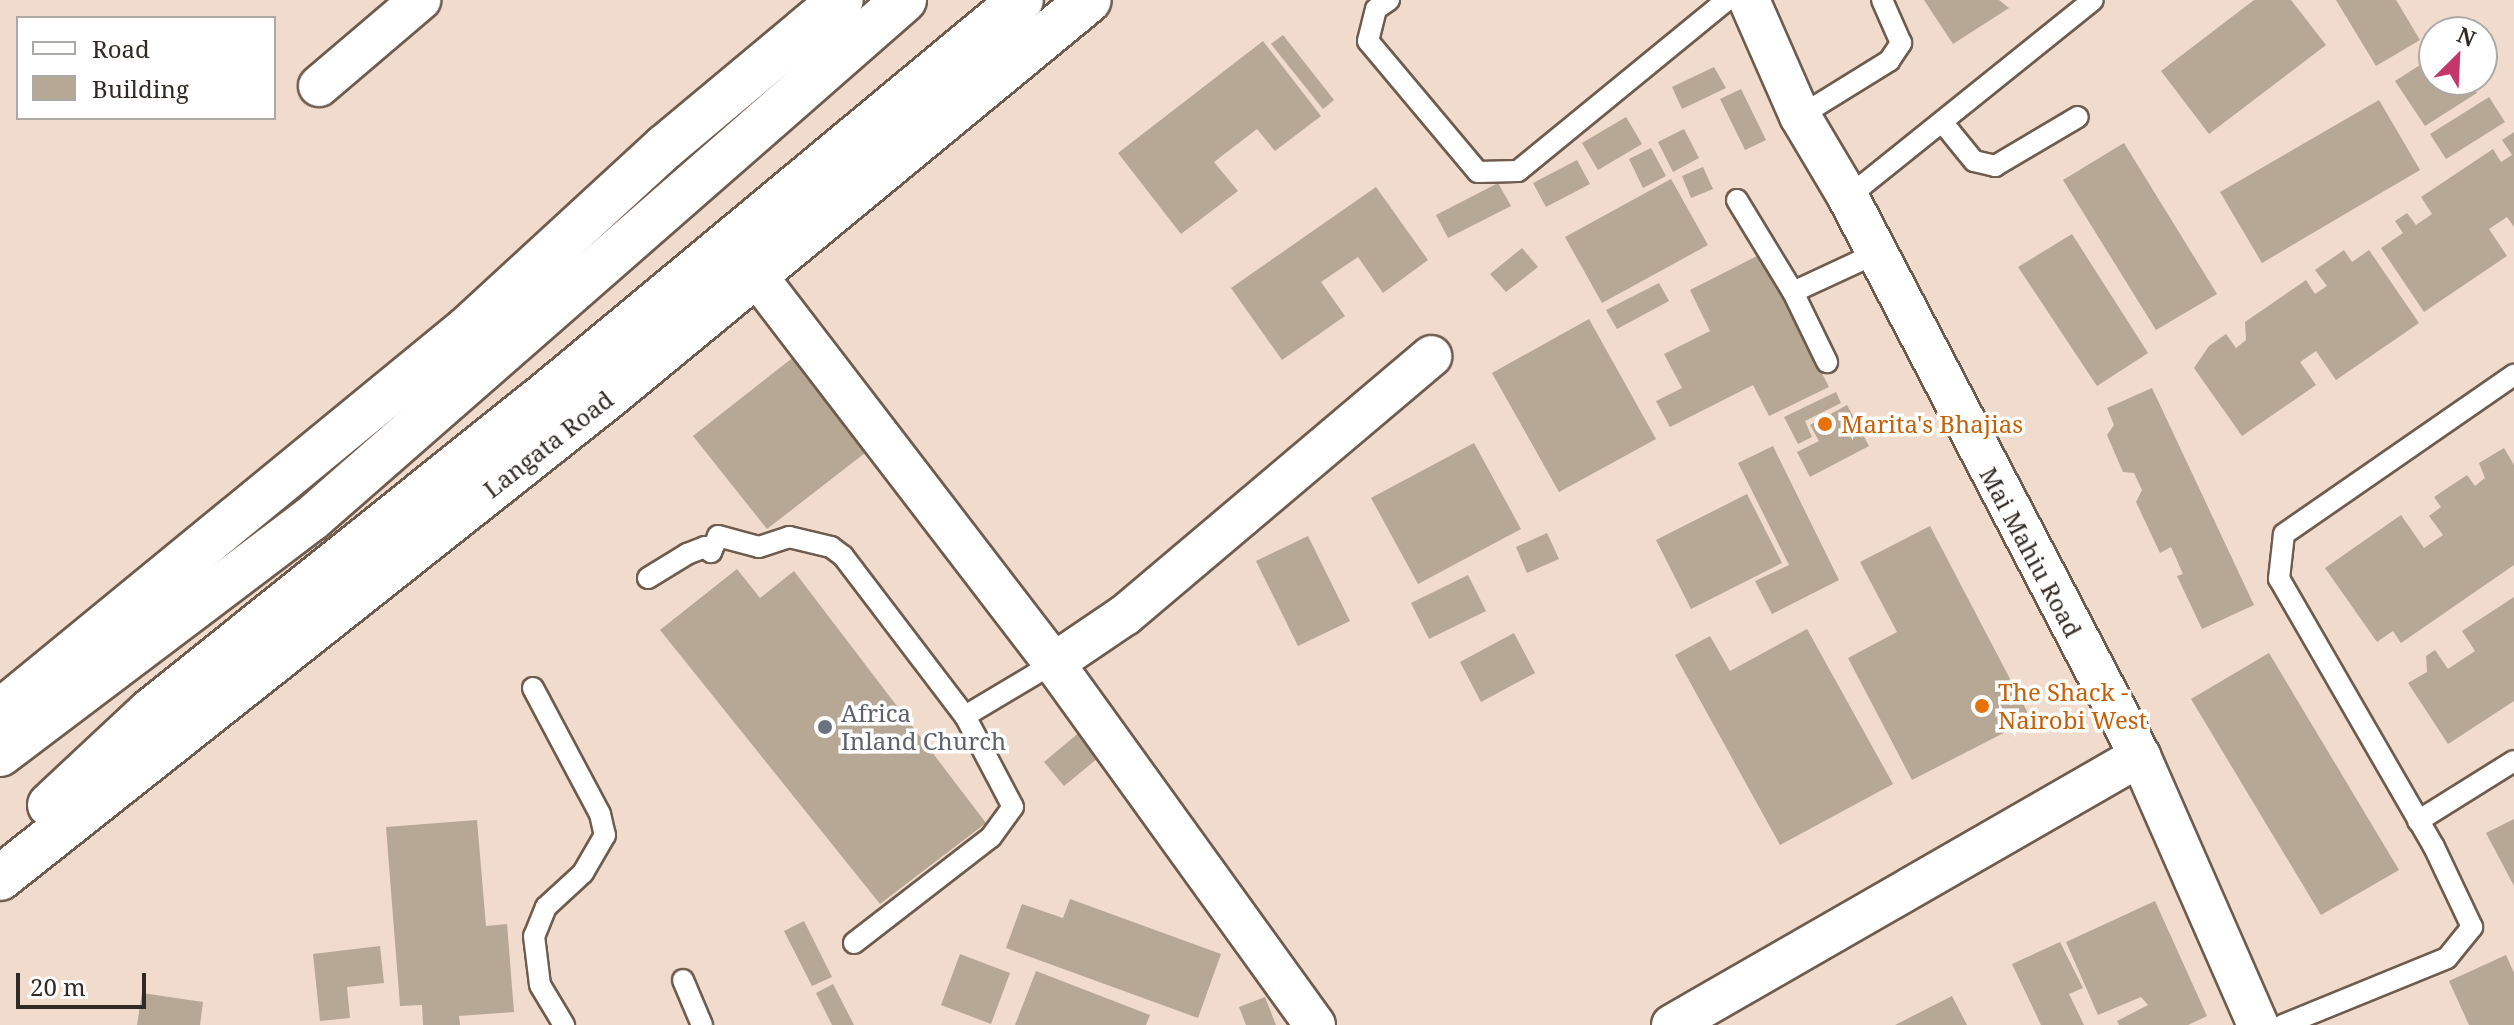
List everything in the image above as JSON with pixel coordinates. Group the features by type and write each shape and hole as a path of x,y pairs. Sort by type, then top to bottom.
{"main road":[{"path":"0,712 467,329 665,147 841,0"},
{"path":"0,754 311,519 904,0"},
{"name":"Langata Road","path":"0,852 152,710 537,402 1021,0"},
{"name":"Langata Road","path":"0,878 756,275 1089,0"}],"street":[{"path":"319,86 420,0"},
{"name":"Mai Mahiu Road","path":"1749,0 1800,116 1848,197 2140,756 2258,1025"},
{"path":"756,275 1054,663 1315,1025"},
{"path":"1054,663 1125,615 1431,356"},
{"path":"1672,1025 2140,756"}],"lane":[{"path":"1389,0 1376,9 1368,41 1478,172 1518,171 1727,0"},
{"path":"1800,116 1889,61 1901,43 1882,0"},
{"path":"1848,197 2093,0"},
{"path":"1943,123 1974,161 1995,166 2078,117"},
{"path":"1737,200 1793,292 1827,362"},
{"path":"1793,292 1877,253"},
{"path":"2283,1025 2447,958 2472,927 2418,821 2279,579 2284,534 2514,375"},
{"path":"648,578 705,547 711,552 718,536 759,547 789,537 831,547 843,556 965,716 1013,807 991,837 854,943"},
{"path":"965,716 1054,663"},
{"path":"533,688 600,814 605,835 601,851 583,873 546,907 534,936 540,985 564,1025"},
{"path":"2418,821 2514,761"},
{"path":"683,980 702,1025"}],"building":[{"path":"1924,0 1999,0 2009,8 1953,44"},
{"path":"2254,0 2291,0 2326,45 2209,134 2161,71"},
{"path":"2336,0 2396,0 2418,41 2376,66"},
{"path":"1283,35 1334,100 1323,109 1271,44"},
{"path":"1263,41 1321,116 1275,151 1257,129 1214,162 1238,191 1181,234 1118,153"},
{"path":"2418,66 2418,96 2472,96 2425,126 2395,81"},
{"path":"1714,67 1726,88 1682,109 1672,87"},
{"path":"1741,89 1766,140 1745,150 1720,99"},
{"path":"2489,97 2505,122 2446,159 2430,134"},
{"path":"2379,100 2420,170 2262,263 2220,192"},
{"path":"1626,117 1642,144 1598,170 1582,143"},
{"path":"1684,129 1699,158 1673,172 1658,142"},
{"path":"2514,132 2514,227 2507,217 2489,229 2507,256 2424,312 2381,248 2403,233 2395,221 2407,213 2416,225 2432,214 2421,197 2493,149 2501,162 2512,155 2502,140"},
{"path":"2124,143 2217,294 2156,330 2063,180"},
{"path":"1651,148 1666,176 1643,188 1629,159"},
{"path":"1577,160 1590,184 1546,207 1533,183"},
{"path":"1703,167 1713,189 1691,198 1682,176"},
{"path":"1671,179 1708,245 1602,303 1565,237"},
{"path":"1498,183 1511,206 1448,238 1436,215"},
{"path":"1376,187 1428,260 1383,293 1358,257 1321,282 1345,316 1282,360 1231,288"},
{"path":"2072,234 2148,353 2097,386 2018,267"},
{"path":"1522,248 1538,267 1506,292 1490,274"},
{"path":"2344,250 2352,262 2369,250 2419,323 2336,380 2316,351 2300,362 2316,385 2242,436 2194,368 2209,346 2226,334 2236,348 2246,340 2245,322 2306,280 2315,294 2327,286 2315,270"},
{"path":"1761,254 1829,387 1769,416 1753,385 1670,427 1656,401 1682,388 1664,354 1710,331 1690,290"},
{"path":"1659,283 1669,301 1617,329 1606,310"},
{"path":"1589,319 1656,439 1559,492 1492,373"},
{"path":"800,352 874,446 767,529 693,436"},
{"path":"2152,388 2254,605 2202,629 2177,576 2183,574 2171,547 2160,553 2136,502 2142,490 2134,473 2123,472 2107,435 2114,425 2107,408"},
{"path":"1836,392 1841,403 1805,421 1812,437 1798,444 1784,417"},
{"path":"1847,405 1869,446 1810,477 1797,452 1819,441 1810,425"},
{"path":"1474,443 1521,529 1418,584 1371,498"},
{"path":"1773,446 1839,580 1772,614 1755,581 1789,565 1738,463"},
{"path":"2504,448 2514,465 2514,565 2401,643 2393,631 2377,642 2325,568 2401,515 2424,548 2443,535 2429,516 2441,507 2434,497 2467,475 2475,486 2485,478 2479,463"},
{"path":"1747,494 1782,563 1691,609 1656,540"},
{"path":"1930,526 2031,719 1912,780 1848,658 1897,632 1860,562"},
{"path":"1547,533 1559,559 1527,573 1516,547"},
{"path":"1308,536 1350,621 1298,646 1256,561"},
{"name":"Africa Inland Church","path":"737,569 760,598 794,571 986,823 880,904 660,630"},
{"path":"1468,575 1486,611 1429,639 1411,603"},
{"path":"2514,597 2514,701 2448,744 2408,683 2427,672 2426,656 2435,650 2448,669 2475,651 2462,631"},
{"path":"1807,629 1893,784 1780,845 1675,655 1710,636 1730,671"},
{"path":"1514,633 1535,673 1481,702 1460,662"},
{"path":"2269,653 2399,870 2321,915 2191,699"},
{"path":"1088,725 1109,749 1064,786 1044,762"},
{"path":"2514,819 2514,886 2486,833"},
{"path":"477,820 486,926 507,924 514,1012 459,1016 460,1025 423,1025 422,1005 400,1006 386,827"},
{"path":"1070,899 1221,954 1198,1018 1006,948 1022,904 1063,918"},
{"path":"2155,901 2207,1016 2188,1025 2119,1025 2117,1021 2148,1005 2141,997 2098,1015 2066,942"},
{"path":"804,921 832,977 812,986 784,931"},
{"path":"2060,942 2083,988 2069,994 2084,1025 2041,1025 2012,964"},
{"path":"380,946 384,983 347,987 350,1018 320,1021 313,954"},
{"path":"960,954 1010,973 991,1024 941,1005"},
{"path":"2506,955 2514,973 2514,1025 2469,1025 2449,981"},
{"path":"1036,971 1150,1015 1146,1025 1015,1025"},
{"path":"833,984 854,1025 832,1025 816,993"},
{"path":"142,993 203,1002 200,1025 137,1025"},
{"path":"1952,996 1967,1025 1895,1025"},
{"path":"1265,997 1276,1025 1246,1025 1239,1007"}],"place":[{"name":"Marita's Bhajias","path":"1825,424"},
{"name":"The Shack - Nairobi West","path":"1982,706"},
{"name":"Africa Inland Church","path":"825,727"}]}
